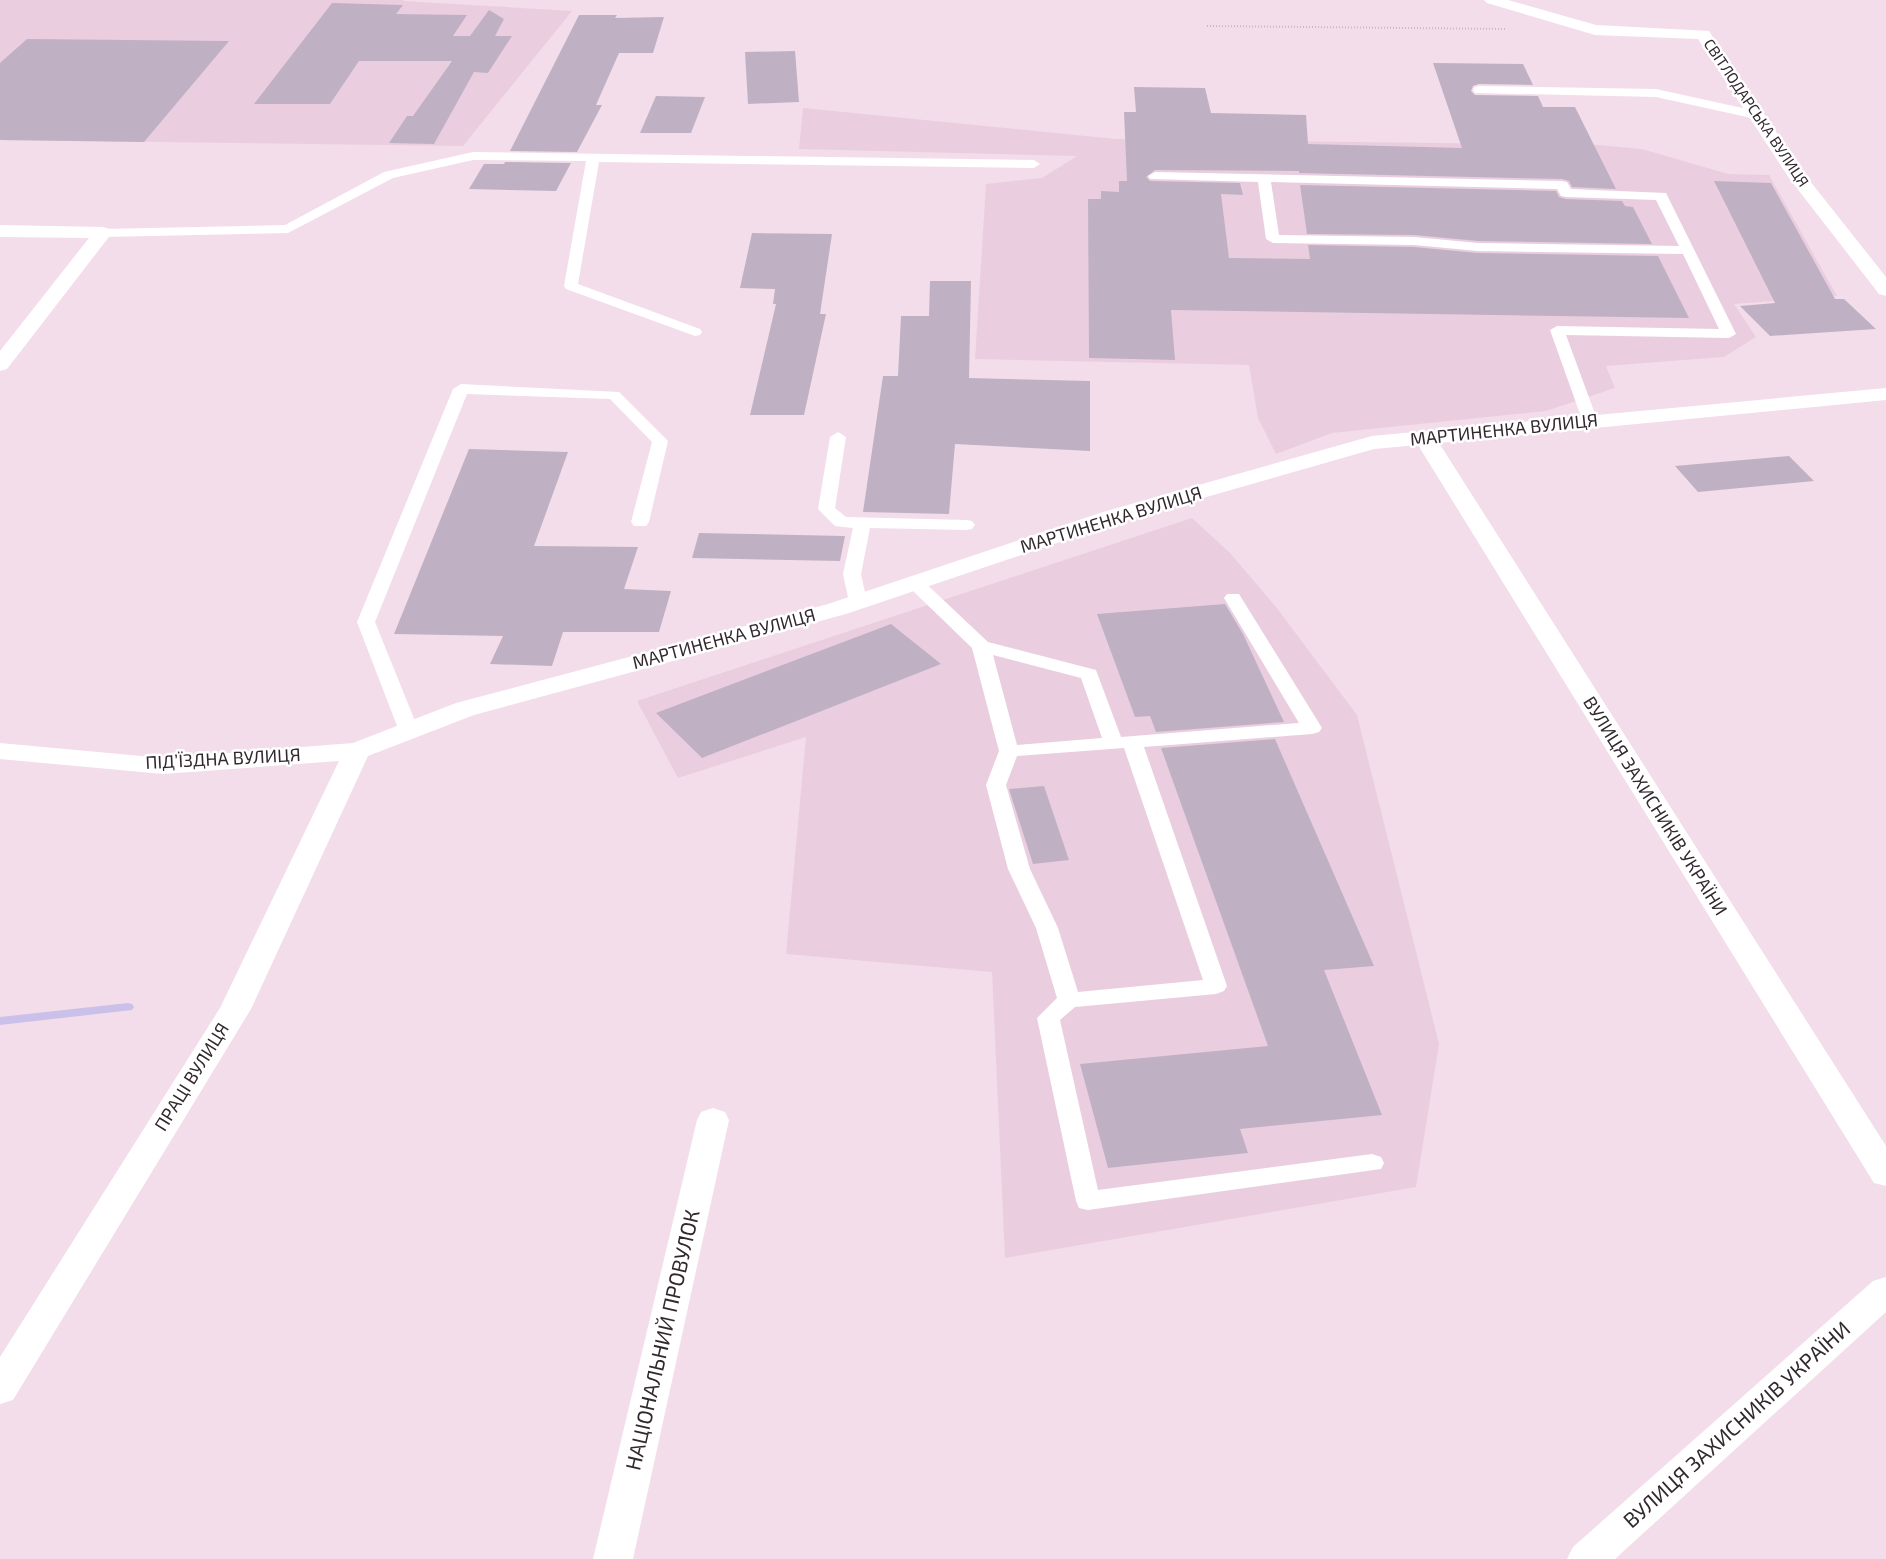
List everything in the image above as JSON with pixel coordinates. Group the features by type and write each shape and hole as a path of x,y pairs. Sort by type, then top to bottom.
{"street":[{"name":"СВІТЛОДАРСЬКА ВУЛИЦЯ","path":"1492,0 1595,30 1703,34 1795,174 1886,290"},
{"path":"0,231 102,233"},
{"path":"0,365 102,233"},
{"name":"МАРТИНЕНКА ВУЛИЦЯ","path":"357,751 465,709 858,602 1111,517 1372,443 1886,394"},
{"name":"ВУЛИЦЯ ЗАХИСНИКІВ УКРАЇНИ","path":"1425,438 1886,1174"},
{"name":"ПІД’ЇЗДНА ВУЛИЦЯ","path":"0,751 163,766 357,751"},
{"name":"ПРАЦІ ВУЛИЦЯ","path":"0,1389 235,1009 357,751"},
{"name":"НАЦІОНАЛЬНИЙ ПРОВУЛОК","path":"613,1559 713,1120"},
{"name":"ВУЛИЦЯ ЗАХИСНИКІВ УКРАЇНИ","path":"1587,1559 1886,1291"}],"lane":[{"path":"1479,90 1656,93 1756,115"},
{"path":"102,233 288,229 389,175 473,156 1034,164"},
{"path":"593,158 571,286 695,332"},
{"path":"1155,176 1562,185 1566,194 1661,196 1729,334 1557,330 1590,422"},
{"path":"1264,178 1273,239 1414,241 1478,247 1687,250"},
{"path":"409,731 366,622 461,389 614,394 660,441 640,522"},
{"path":"838,437 826,509 841,522 966,525"},
{"path":"858,602 852,574 862,523"},
{"path":"916,583 981,646 1089,674 1122,743 1216,986 1069,1000 1048,1018 1088,1201 1372,1164"},
{"path":"1009,750 1312,728 1232,598"},
{"path":"981,646 1009,750 996,785 1019,869 1048,928 1069,1000"}],"path":[{"path":"1207,26 1513,29"}],"shaded area":[{"path":"0,0 404,0 572,11 463,146 0,140"},
{"path":"803,108 1116,139 1598,145 1642,149 1728,174 1769,175 1837,296 1734,304 1756,337 1724,357 1606,366 1615,388 1546,411 1332,433 1276,454 1258,418 1249,365 975,359 986,184 1042,178 1077,156 799,149"},
{"path":"1192,518 1230,553 1276,607 1357,715 1439,1044 1416,1187 1005,1258 992,972 786,954 806,737 678,778 637,701"}],"building":[{"path":"332,3 403,5 396,14 467,15 453,36 470,36 489,10 504,19 495,36 512,36 488,73 474,72 434,144 389,143 407,116 413,116 452,61 359,61 330,104 254,104"},
{"path":"579,15 617,15 615,18 664,17 653,53 619,53 596,105 602,105 577,152 510,151"},
{"path":"27,39 229,41 144,142 0,140 0,63"},
{"path":"795,51 799,102 748,104 745,52"},
{"path":"1433,63 1523,64 1533,85 1479,84 1473,86 1471,91 1475,95 1538,96 1543,107 1575,107 1616,189 1572,187 1569,181 1562,179 1299,173 1299,171 1155,170 1146,177 1150,181 1240,183 1243,195 1221,194 1229,258 1310,259 1308,245 1414,247 1478,253 1658,256 1689,318 1171,310 1175,360 1089,358 1088,199 1101,199 1101,191 1119,192 1119,181 1127,181 1124,112 1136,112 1134,87 1205,88 1211,113 1306,115 1308,144 1462,148"},
{"path":"656,96 705,97 691,133 640,133"},
{"path":"505,162 571,163 556,191 469,189 484,164 504,164"},
{"path":"1714,181 1771,183 1835,299 1844,299 1876,329 1770,336 1740,306 1775,303"},
{"path":"1300,185 1556,191 1559,197 1566,199 1622,201 1625,206 1633,207 1652,244 1478,241 1414,235 1307,234"},
{"path":"752,233 832,234 820,314 826,314 804,415 750,415 776,304 773,304 775,289 740,288"},
{"path":"930,281 971,281 969,378 1090,381 1090,451 955,444 949,514 863,512 883,376 898,376 901,316 929,316"},
{"path":"469,449 568,452 534,546 638,547 624,589 671,591 659,632 563,632 552,666 490,664 503,636 394,634"},
{"path":"1789,456 1814,481 1698,492 1675,466"},
{"path":"699,533 845,536 840,561 692,558"},
{"path":"1225,604 1243,634 1284,722 1156,732 1150,716 1135,717 1097,614"},
{"path":"891,624 941,664 702,758 656,713"},
{"path":"1275,739 1374,966 1324,970 1382,1115 1240,1129 1248,1153 1108,1168 1080,1064 1268,1046 1161,748"},
{"path":"1044,786 1069,860 1033,864 1009,789"}],"waterway":[{"path":"0,1021 128,1007"}]}
